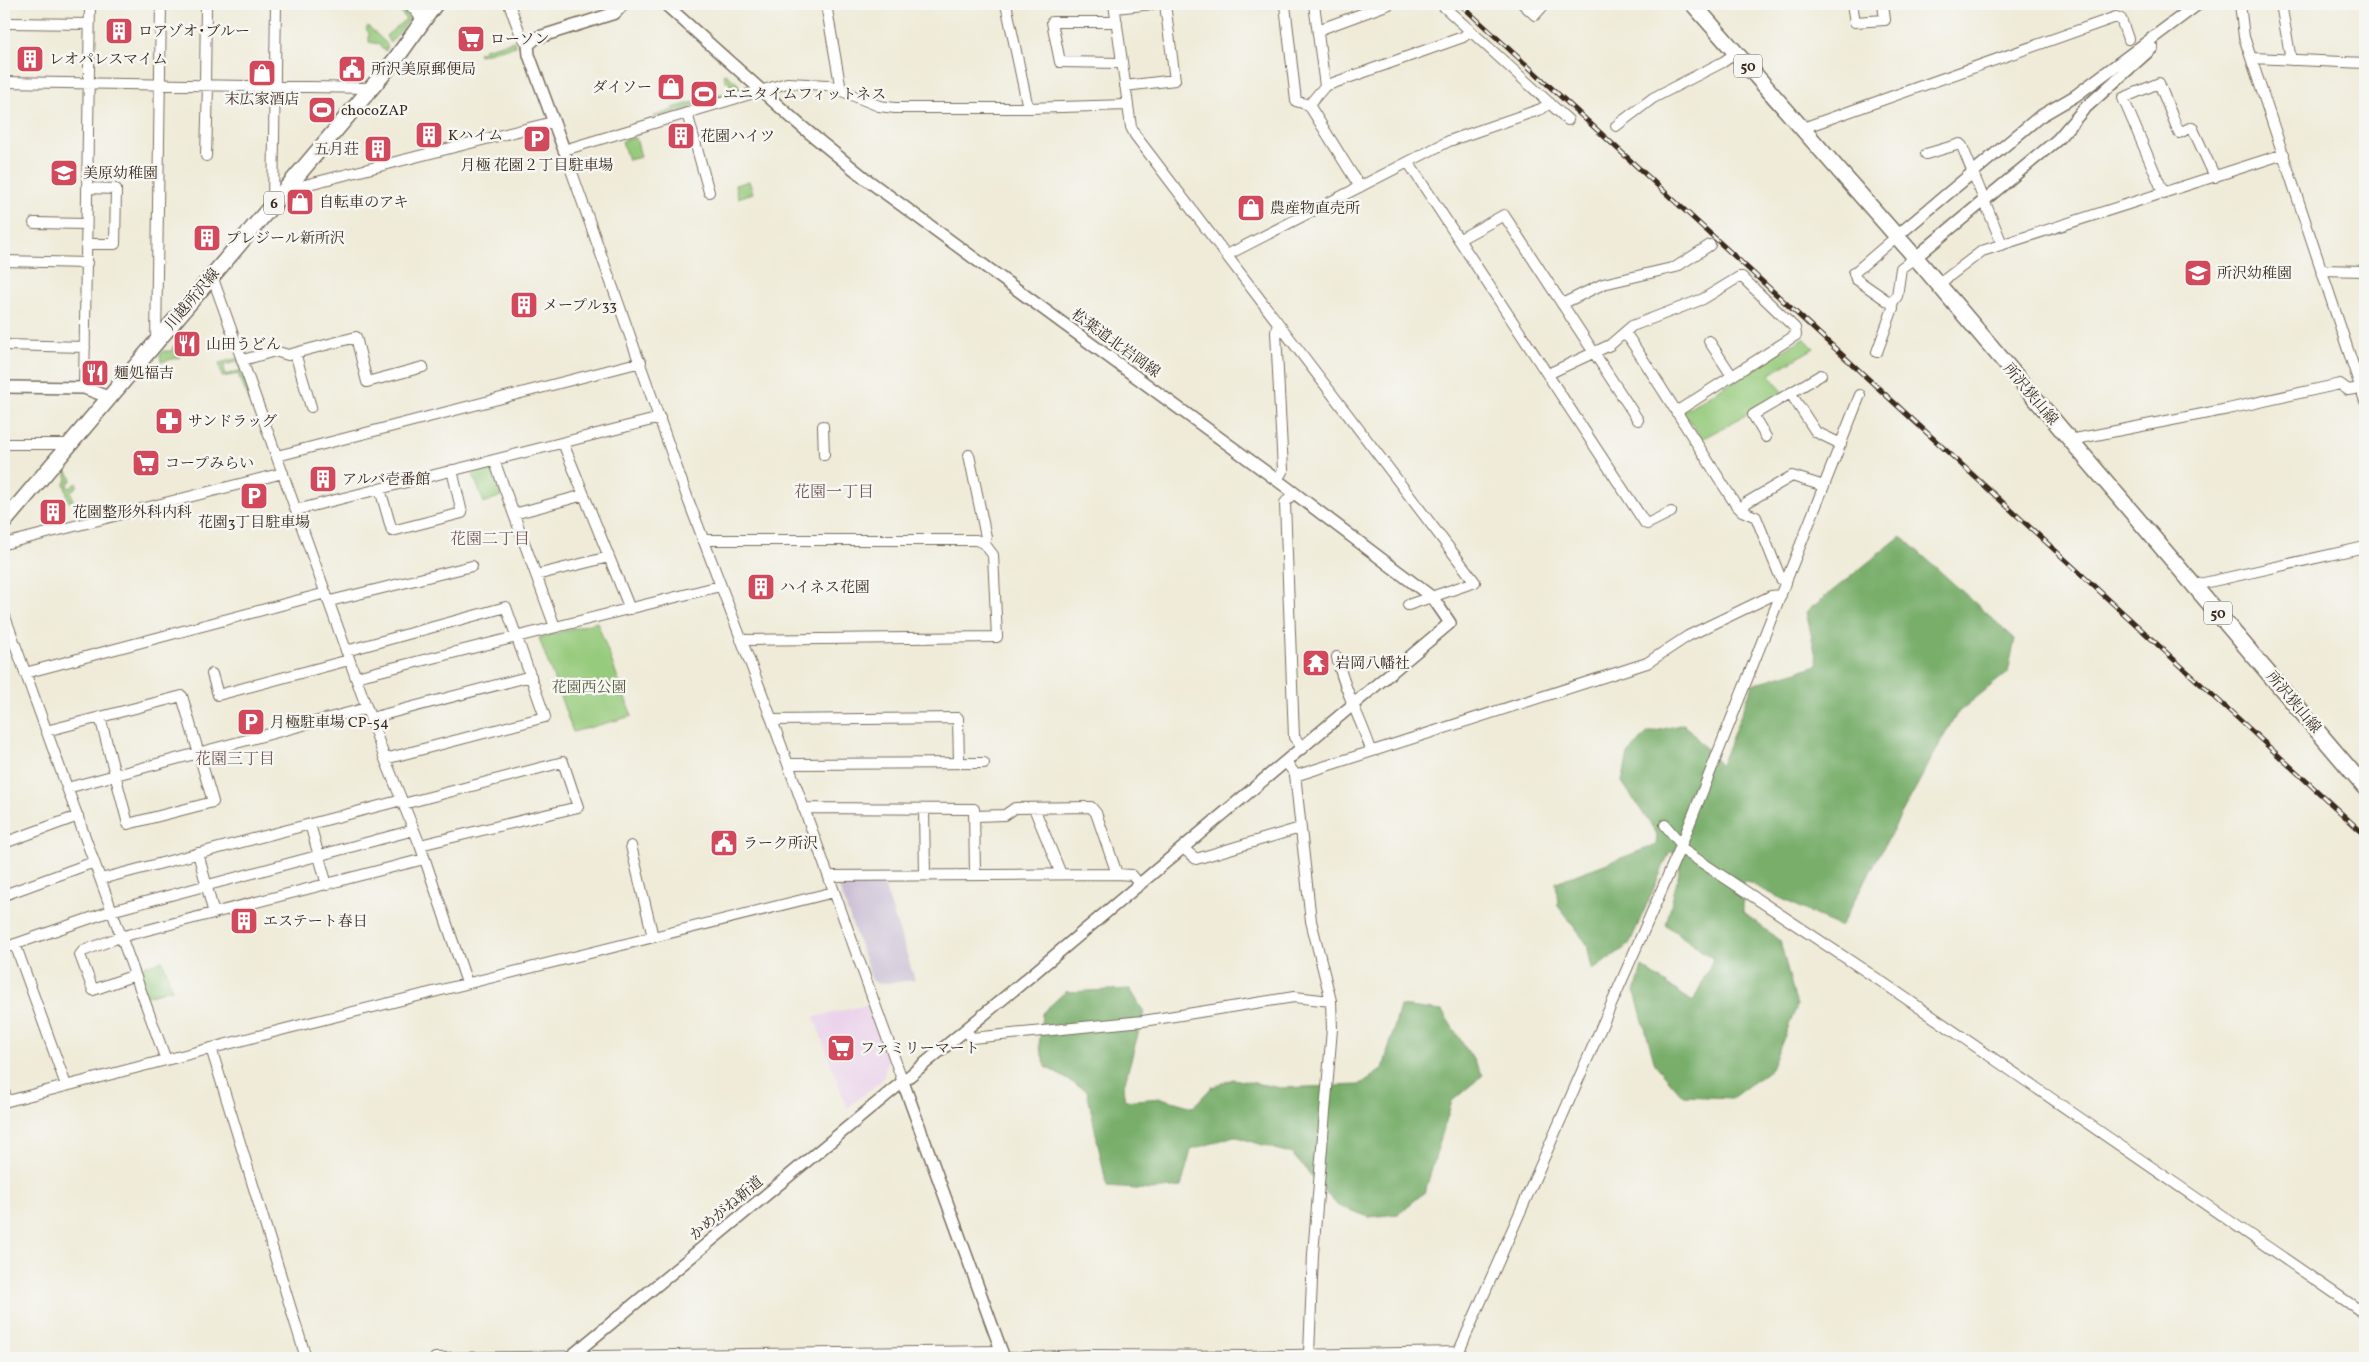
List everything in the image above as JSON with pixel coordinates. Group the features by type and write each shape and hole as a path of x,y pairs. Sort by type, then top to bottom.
{"main road":[{"name":"川越所沢線","path":"4,522 371,88 424,21 434,4"},
{"name":"所沢狭山線","path":"1693,4 1916,257 2365,787"}],"street":[{"path":"84,388 90,4"},
{"path":"156,342 161,4"},
{"path":"206,4 206,156"},
{"path":"273,204 276,4"},
{"path":"409,4 424,21"},
{"path":"509,4 520,33 528,45 529,55 586,217 641,362 703,540 772,720 902,1082 1005,1356"},
{"path":"528,45 536,38 614,13 624,4"},
{"name":"松葉道北岩岡線","path":"665,4 761,90 866,179 1294,492 1434,598 1450,623"},
{"path":"826,4 841,90"},
{"path":"1006,4 1028,108"},
{"path":"1153,4 1114,6 1131,127 1135,135 1475,582 1408,606"},
{"path":"1125,86 1175,80 1165,4"},
{"path":"1314,4 1325,86"},
{"path":"1318,30 1389,4"},
{"path":"1441,4 1568,120"},
{"path":"1523,4 1535,15 1545,4"},
{"path":"1852,4 1855,22 1885,20 1884,4"},
{"path":"1892,302 1897,296 1901,268 2057,140 2086,107 2198,4"},
{"path":"2240,4 2244,38 2365,401"},
{"path":"2281,4 2291,60"},
{"path":"1285,5 1296,100 1308,105 1360,187"},
{"path":"1877,352 1893,308 1892,302 1858,281 1854,274 1856,269 2040,117 2075,96 2186,14"},
{"path":"1803,128 2116,18 2121,19 2128,39"},
{"path":"1117,22 1052,22 1060,62 1122,63"},
{"path":"7,23 89,24"},
{"path":"1308,105 1325,86 1463,36 1470,31"},
{"path":"1616,126 1653,98 1723,62 1736,53"},
{"path":"2252,58 2365,63"},
{"path":"4,82 371,88"},
{"path":"564,150 761,90 797,82 827,85 879,106 895,108 1028,108 1128,105"},
{"path":"2164,194 2123,98 2159,83 2179,133 2192,127 2215,177"},
{"path":"1227,255 1449,141 1541,109 1550,103"},
{"path":"687,113 709,192"},
{"path":"293,180 301,186 553,122"},
{"path":"1926,154 1960,144 2000,239"},
{"path":"1939,284 1982,250 2164,194 2284,154"},
{"path":"1408,162 1645,523 1647,524 1671,512"},
{"path":"86,244 115,244 116,189 87,188"},
{"path":"1460,239 1504,214 1638,420"},
{"path":"34,223 86,224"},
{"path":"1562,304 1603,284 1676,267 1710,245"},
{"path":"4,262 87,263"},
{"path":"2321,270 2365,271"},
{"path":"212,276 385,758 420,845 467,983"},
{"path":"1548,374 1610,345 1636,324 1703,300 1739,277 1742,277 1797,333 1794,337 1676,412"},
{"path":"1277,480 1283,470 1276,332 1278,323"},
{"path":"1623,334 1629,338 1703,456 1742,511 1756,517 1782,578 1786,583"},
{"path":"243,360 275,352 288,355 356,337 367,382 423,367"},
{"path":"1709,341 1732,376"},
{"path":"4,345 85,347"},
{"path":"295,353 311,407"},
{"path":"277,456 641,362"},
{"path":"1766,437 1753,416 1820,375"},
{"path":"2070,440 2228,409 2340,384 2348,390 2360,388"},
{"path":"4,387 84,388 108,397"},
{"path":"1791,394 1816,432 1841,444"},
{"path":"435,1358 1457,1355 1680,846 1860,395"},
{"path":"296,510 660,418"},
{"path":"823,426 824,455"},
{"path":"563,443 630,609"},
{"path":"4,444 70,444"},
{"path":"969,455 986,537 984,543"},
{"path":"494,460 555,627"},
{"path":"380,488 392,531 462,513 452,470"},
{"path":"4,544 283,473"},
{"path":"1742,511 1746,503 1792,476 1824,486"},
{"path":"1294,492 1285,503 1290,649 1294,736 1303,748"},
{"path":"514,514 584,495"},
{"path":"703,540 976,540 984,543 993,555 997,637 741,640"},
{"path":"2195,586 2365,546"},
{"path":"536,575 609,557"},
{"path":"25,673 328,597 472,566"},
{"path":"356,677 720,586"},
{"path":"1295,776 1371,750 1647,663 1694,632 1771,596 1781,595"},
{"path":"212,674 218,695 506,607 545,717 385,758"},
{"path":"4,614 166,1060"},
{"name":"かめがね新道","path":"570,1358 1140,885 1450,623"},
{"path":"1337,657 1340,673 1355,704 1371,750"},
{"path":"67,788 198,753 531,676"},
{"path":"46,731 182,696 213,802 128,824 100,718"},
{"path":"772,720 958,718 959,763"},
{"path":"101,879 310,824 563,762 578,807 420,845"},
{"path":"1286,762 1295,776 1311,921 1331,1001 1332,1029 1313,1254 1309,1354"},
{"path":"788,764 984,764"},
{"path":"974,816 1005,815 1015,808 1091,807 1094,809 1117,874"},
{"path":"803,808 974,809 976,875"},
{"path":"1034,808 1061,874"},
{"path":"924,809 925,875"},
{"path":"4,843 78,816"},
{"path":"310,824 327,885"},
{"path":"1665,825 1680,846 1885,984 2365,1314"},
{"path":"1183,848 1196,859 1300,828"},
{"path":"4,948 111,911 206,884 414,830"},
{"path":"631,846 653,937"},
{"path":"198,854 214,914"},
{"path":"135,975 93,990 80,955 83,951 120,937 424,859"},
{"path":"4,894 94,862"},
{"path":"829,876 1117,874 1132,875 1140,885"},
{"path":"5,1098 66,1085 834,892"},
{"path":"15,944 66,1085"},
{"path":"965,1030 972,1038 1143,1021 1294,997 1331,1001"},
{"path":"211,1048 306,1358"}],"shaded area":[{"path":"882,878 915,980 878,984 872,980 837,882 840,879"},
{"path":"867,1005 888,1060 883,1079 847,1108 814,1017"}],"green space":[{"path":"394,4 398,4 411,19 390,43 386,36 406,19"},
{"path":"368,26 388,45 386,51 379,44 369,42 369,33 366,29"},
{"path":"514,41 516,46 479,55 478,53 484,51 484,49"},
{"path":"726,74 739,85 736,94 654,118 654,116 673,110 673,108 725,93 731,89 729,82 726,82 724,75"},
{"path":"636,138 641,157 628,160 622,141"},
{"path":"749,181 753,193 738,198 735,185"},
{"path":"1804,338 1814,348 1770,374 1784,394 1702,439 1683,411"},
{"path":"173,346 175,349 177,346 180,357 161,362 160,355 163,351 172,351"},
{"path":"239,358 238,361 241,363 255,405 245,380 250,402 238,374 222,377 219,363","holes":["236,362 242,370 225,375 224,365"]},
{"path":"492,468 501,496 484,503 473,474"},
{"path":"65,469 72,479 67,486 70,488 76,483 78,485 71,492 73,501 69,502 64,483 67,481"},
{"path":"1901,536 2015,639 2008,672 1956,714 1840,927 1743,880 1743,912 1780,941 1797,1006 1771,1069 1732,1098 1683,1096 1655,1064 1635,992 1642,967 1693,1002 1713,959 1666,925 1682,860 1670,851 1629,945 1592,970 1587,944 1558,906 1556,882 1656,845 1657,834 1622,782 1628,754 1647,733 1684,724 1721,765 1753,684 1818,665 1806,612"},
{"name":"花園西公園","path":"597,622 632,716 573,732 539,638"},
{"path":"163,961 172,989 146,996 136,968"},
{"path":"1130,989 1144,1012 1123,1089 1125,1101 1161,1098 1193,1107 1212,1087 1233,1079 1281,1088 1359,1085 1383,1069 1400,1006 1442,1011 1483,1075 1452,1101 1425,1192 1398,1214 1369,1217 1338,1206 1292,1154 1234,1136 1191,1150 1181,1187 1151,1190 1107,1187 1087,1091 1046,1067 1039,1046 1042,1013 1065,992"}],"railway":[{"path":"1460,4 2365,835"}],"place":[{"name":"ロアゾオ･ブルー","path":"119,31"},
{"name":"ローソン","path":"471,39"},
{"name":"レオパレスマイム","path":"30,59"},
{"name":"所沢美原郵便局","path":"352,69"},
{"name":"末広家酒店","path":"262,73"},
{"name":"ダイソー","path":"671,87"},
{"name":"エニタイムフィットネス","path":"704,94"},
{"name":"chocoZAP","path":"322,110"},
{"name":"Kハイム","path":"429,135"},
{"name":"花園ハイツ","path":"681,136"},
{"name":"月極 花園２丁目駐車場","path":"537,139"},
{"name":"五月荘","path":"378,149"},
{"name":"美原幼稚園","path":"64,173"},
{"name":"自転車のアキ","path":"300,202"},
{"name":"農産物直売所","path":"1251,208"},
{"name":"プレジール新所沢","path":"207,238"},
{"name":"所沢幼稚園","path":"2198,273"},
{"name":"メープル33","path":"524,305"},
{"name":"山田うどん","path":"187,344"},
{"name":"麺処福吉","path":"95,373"},
{"name":"サンドラッグ","path":"169,421"},
{"name":"コープみらい","path":"146,463"},
{"name":"アルバ壱番館","path":"323,479"},
{"name":"花園3丁目駐車場","path":"254,496"},
{"name":"花園整形外科内科","path":"53,512"},
{"name":"ハイネス花園","path":"761,587"},
{"name":"岩岡八幡社","path":"1316,663"},
{"name":"月極駐車場 CP-54","path":"251,722"},
{"name":"ラーク所沢","path":"724,843"},
{"name":"エステート春日","path":"244,921"},
{"name":"ファミリーマート","path":"841,1048"}],"district":[{"name":"花園一丁目","path":"834,491"},
{"name":"花園二丁目","path":"490,538"},
{"name":"花園三丁目","path":"235,758"}]}
